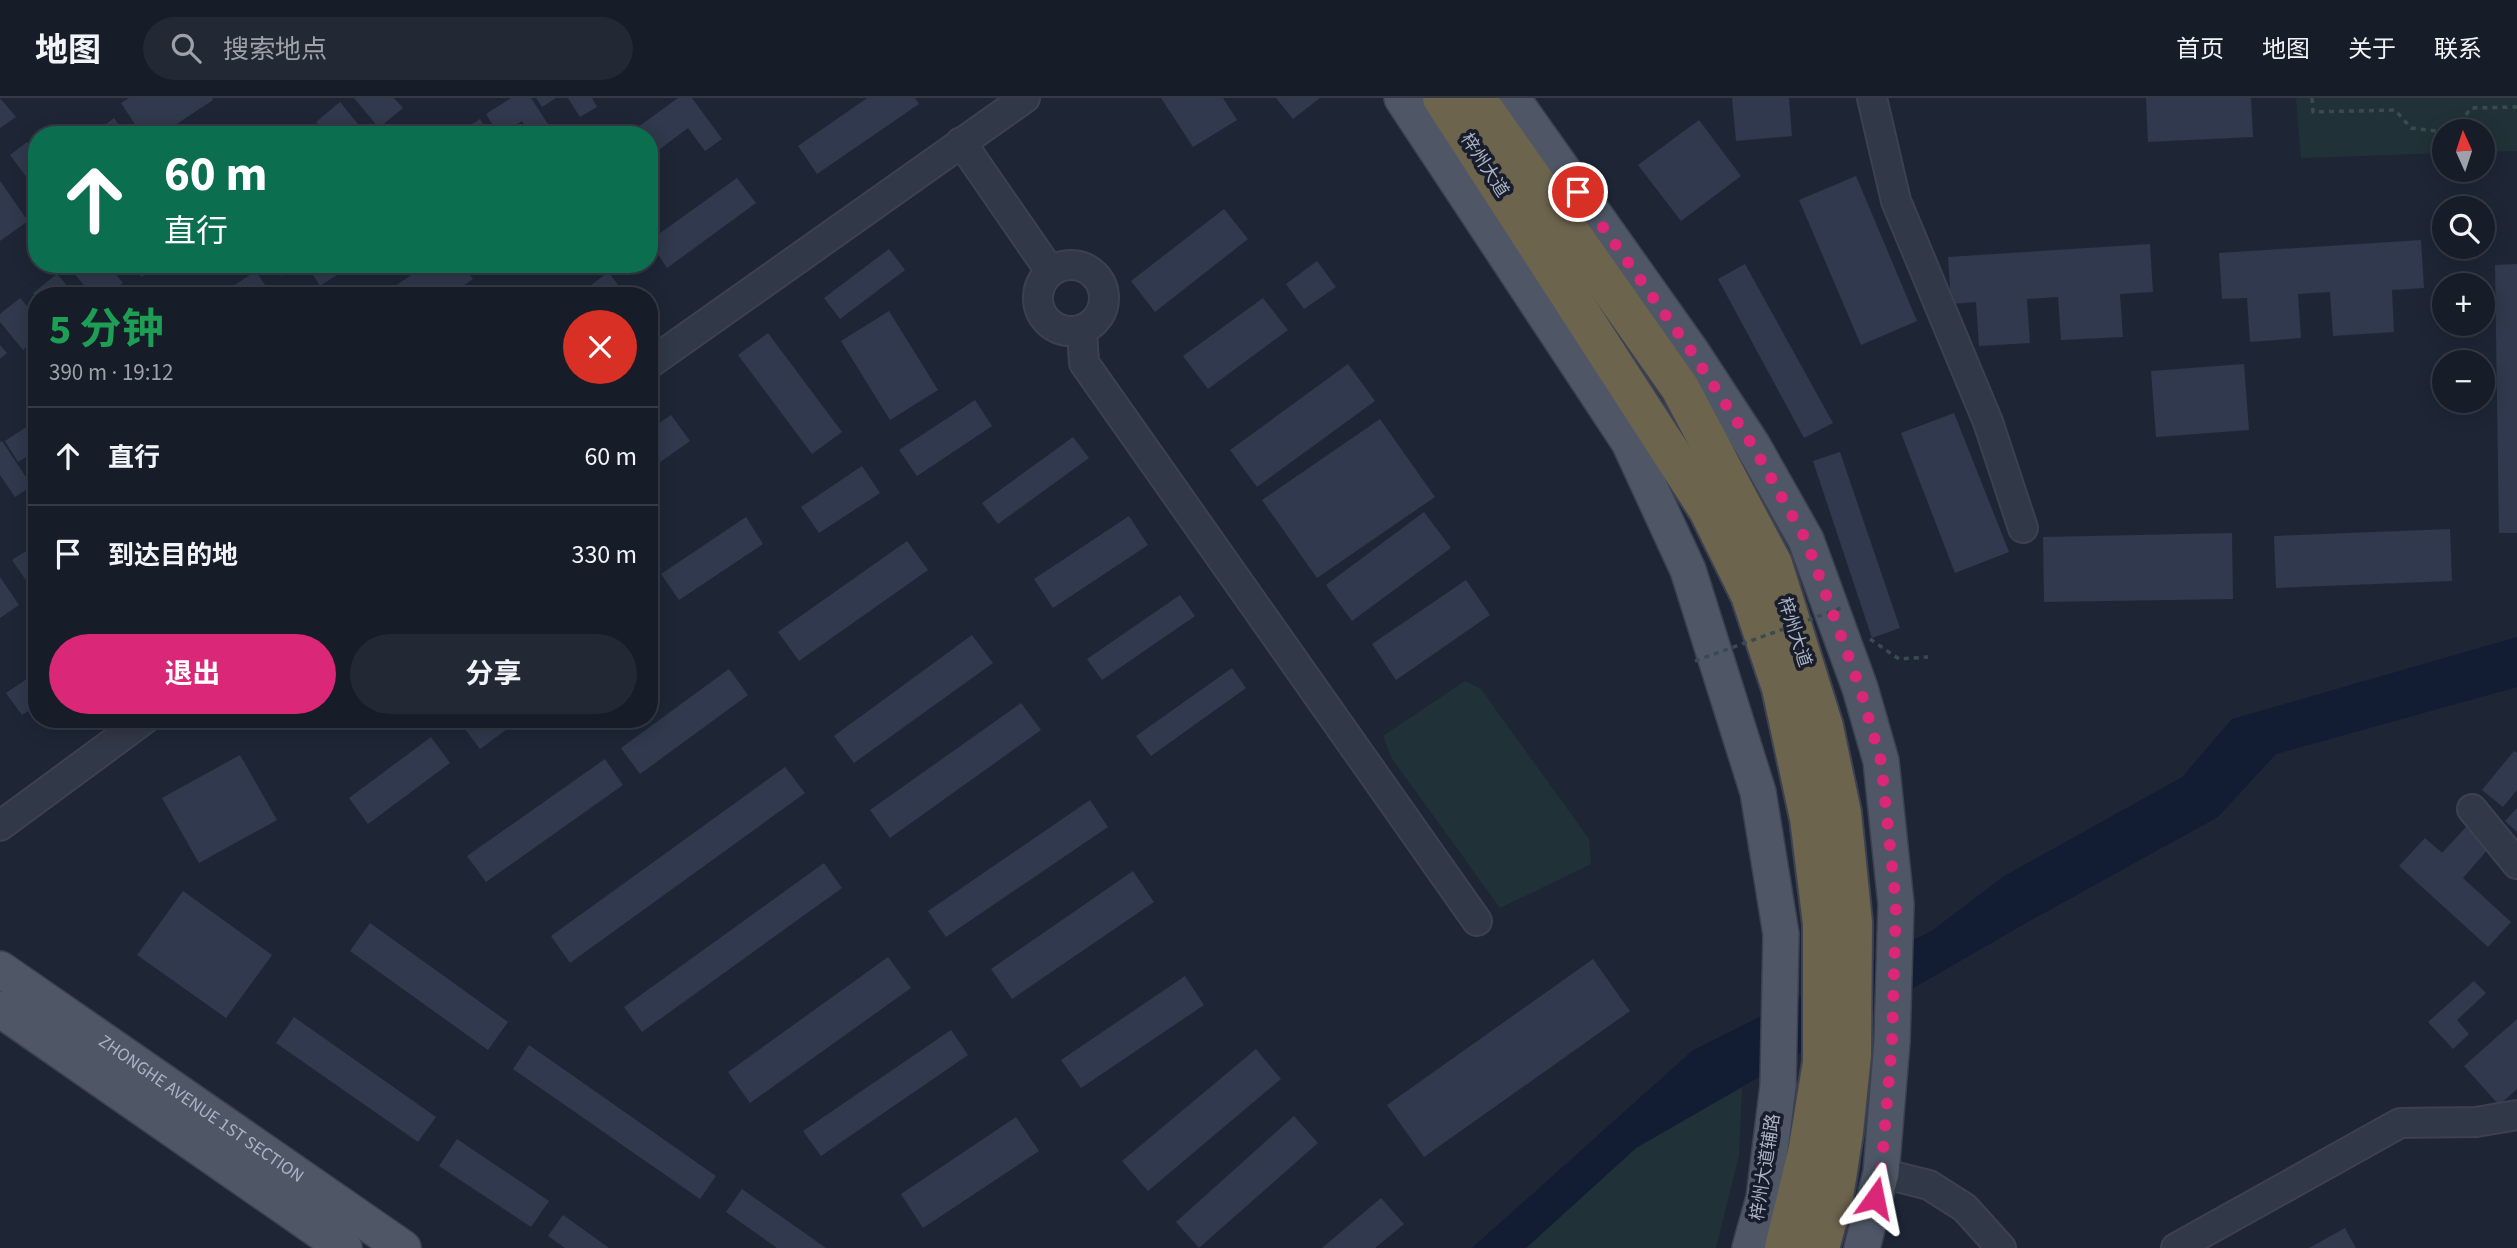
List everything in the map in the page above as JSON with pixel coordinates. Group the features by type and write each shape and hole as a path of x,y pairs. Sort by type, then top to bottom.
{"highway":[{"name":"梓州大道","path":"1442,98 1708,510 1750,595 1781,688 1809,818 1838,924"},
{"name":"梓州大道","path":"1476,98 1680,388 1773,564 1824,727 1842,813 1837,1059 1844,1132 1834,1197 1820,1248"},
{"name":"梓州大道","path":"1784,1248 1807,1153 1837,1059"}],"main road":[{"name":"梓州大道辅路","path":"1402,98 1629,442 1688,570 1758,792 1782,934 1778,1086 1763,1198 1750,1248"},
{"path":"1512,98 1698,361 1753,446 1806,540 1860,688 1881,761 1896,904 1892,1042 1881,1173 1862,1248"},
{"name":"ZHONGHE AVENUE 1ST SECTION","path":"0,969 403,1248"},
{"name":"ZHONGHE AVENUE 1ST SECTION","path":"0,1009 344,1248"}],"street":[{"path":"658,358 1025,98"},
{"path":"1872,98 1896,201 1988,422 2022,528"},
{"path":"961,142 1050,271"},
{"path":"1072,264 1094,272 1106,293 1101,316 1082,331 1058,330 1041,315 1037,291 1050,271 1072,264"},
{"path":"1082,331 1084,363 1477,921"},
{"path":"0,826 133,728"},
{"path":"2472,809 2517,864"},
{"path":"2176,1248 2400,1123 2476,1122 2517,1115"},
{"path":"1881,1173 1929,1185 1965,1208 2001,1248"}],"path":[{"path":"2312,98 2313,112 2395,110 2411,128 2432,130"},
{"path":"2463,119 2471,108 2517,107"},
{"path":"1695,661 1844,607"},
{"path":"1868,636 1899,659 1928,657"}],"shaded area":[{"path":"2296,98 2517,98 2517,151 2496,152 2496,119 2432,119 2432,153 2301,158"},
{"path":"1465,681 1481,689 1589,839 1591,864 1500,908 1391,757 1383,736"},
{"path":"1742,1087 1739,1155 1716,1248 1526,1248 1636,1148"}],"water":[{"path":"2517,637 2517,687 2276,754 2218,817 2035,918 1636,1148 1526,1248 1472,1248 1693,1050 1933,930 2004,876 2182,777 2232,719"}],"building":[{"path":"0,98 16,117 0,128"},
{"path":"129,98 213,100 174,126 136,126 121,103"},
{"path":"354,98 394,98 403,108 381,126 377,126"},
{"path":"511,98 531,98 549,126 525,126 522,121 514,126 493,126 486,114"},
{"path":"536,98 556,98 542,107"},
{"path":"568,98 592,98 597,107 580,117"},
{"path":"678,98 692,98 722,139 705,151 688,128 658,150 658,126 639,126"},
{"path":"867,98 915,98 919,104 817,174 798,146"},
{"path":"1161,98 1223,98 1237,120 1193,147"},
{"path":"1276,98 1320,98 1293,119"},
{"path":"1732,98 1789,98 1792,136 1736,141"},
{"path":"2146,98 2251,98 2253,137 2148,142"},
{"path":"340,102 360,126 319,126 316,122"},
{"path":"114,118 120,126 104,126"},
{"path":"480,119 484,126 469,126"},
{"path":"1699,120 1741,176 1681,221 1638,165"},
{"path":"28,143 28,179 10,155"},
{"path":"1856,176 1917,321 1861,345 1799,200"},
{"path":"737,178 756,203 667,268 658,254 658,235"},
{"path":"0,181 28,221 0,241"},
{"path":"1224,209 1248,239 1155,312 1131,281"},
{"path":"2421,240 2424,288 2392,290 2394,332 2333,336 2330,292 2298,294 2301,338 2250,342 2247,298 2222,299 2219,253"},
{"path":"2150,244 2153,292 2120,294 2123,337 2061,340 2058,297 2027,299 2030,343 1979,346 1976,302 1951,304 1948,257"},
{"path":"889,249 905,270 840,319 824,298"},
{"path":"1317,261 1336,287 1304,309 1286,284"},
{"path":"1745,264 1833,423 1804,438 1718,279"},
{"path":"2517,264 2517,533 2499,533 2495,265"},
{"path":"74,273 115,273 123,283 118,287 85,287"},
{"path":"257,273 266,287 232,287"},
{"path":"312,273 336,273 337,275 320,286"},
{"path":"414,273 469,273 473,279 462,287 394,287"},
{"path":"609,273 620,287 589,287"},
{"path":"57,274 68,287 41,287"},
{"path":"20,298 28,307 28,346 23,350 0,322 0,314"},
{"path":"1263,298 1288,330 1208,389 1183,356"},
{"path":"889,311 938,390 890,420 841,341"},
{"path":"768,333 842,432 812,454 738,355"},
{"path":"0,345 7,353 0,359"},
{"path":"1348,364 1375,401 1257,487 1230,450"},
{"path":"2244,364 2249,430 2156,437 2151,371"},
{"path":"975,400 992,426 917,476 899,450"},
{"path":"1954,413 2009,552 1955,573 1901,433"},
{"path":"671,415 690,441 658,464 658,424"},
{"path":"1380,419 1435,497 1317,578 1262,500"},
{"path":"28,426 28,456 18,462 5,441"},
{"path":"1073,437 1089,458 998,524 982,503"},
{"path":"2,441 28,480 28,489 15,497 0,475"},
{"path":"1840,452 1900,628 1872,638 1813,461"},
{"path":"862,466 880,493 819,533 801,507"},
{"path":"1424,512 1451,548 1352,621 1326,585"},
{"path":"1129,516 1148,545 1053,608 1034,579"},
{"path":"746,517 763,544 679,600 661,574"},
{"path":"2450,529 2452,581 2276,588 2274,536"},
{"path":"2232,533 2233,599 2044,602 2043,537"},
{"path":"907,541 928,570 799,661 778,632"},
{"path":"28,550 28,583 12,560"},
{"path":"0,577 19,605 0,618"},
{"path":"1466,580 1490,615 1396,680 1372,644"},
{"path":"1180,595 1195,616 1102,680 1087,659"},
{"path":"972,635 993,663 854,763 834,736"},
{"path":"1232,668 1246,688 1151,756 1136,736"},
{"path":"729,669 748,695 640,774 621,748 648,728 658,728 658,721"},
{"path":"28,678 28,711 22,715 6,693"},
{"path":"1021,703 1041,730 890,838 870,810"},
{"path":"464,728 509,728 480,749"},
{"path":"431,737 450,763 368,824 349,798"},
{"path":"2514,751 2517,753 2517,790 2503,807 2482,790"},
{"path":"240,755 277,820 199,863 162,798"},
{"path":"605,759 623,785 486,882 467,856"},
{"path":"785,767 805,793 570,963 551,936"},
{"path":"1090,800 1108,827 946,937 928,911"},
{"path":"2517,808 2517,832 2505,821"},
{"path":"2466,827 2489,848 2463,878 2511,922 2488,947 2399,866 2425,838 2442,853"},
{"path":"824,863 842,888 642,1032 624,1007"},
{"path":"1133,871 1154,902 1012,999 991,969"},
{"path":"183,891 272,955 226,1018 137,955"},
{"path":"370,923 508,1022 488,1050 350,951"},
{"path":"888,957 911,988 750,1103 728,1072"},
{"path":"1593,959 1630,1011 1424,1157 1387,1105"},
{"path":"1185,976 1204,1005 1081,1088 1061,1060"},
{"path":"2474,981 2486,993 2457,1020 2469,1034 2453,1049 2428,1022"},
{"path":"294,1017 436,1117 418,1142 276,1043"},
{"path":"2517,1019 2517,1089 2499,1105 2464,1066"},
{"path":"951,1030 968,1055 821,1156 803,1131"},
{"path":"529,1045 716,1176 700,1199 513,1069"},
{"path":"1256,1049 1281,1079 1148,1191 1122,1161"},
{"path":"1294,1116 1318,1143 1199,1248 1176,1222"},
{"path":"1016,1117 1039,1151 923,1228 901,1194"},
{"path":"457,1139 549,1201 531,1227 439,1166"},
{"path":"742,1189 826,1248 777,1248 726,1212"},
{"path":"1381,1198 1404,1224 1375,1248 1322,1248"},
{"path":"563,1215 609,1248 565,1248 548,1236"},
{"path":"2345,1228 2356,1248 2309,1248"}],"route":[{"path":"1578,192 1691,351 1753,446 1806,540 1860,688 1881,761 1896,904 1892,1042 1881,1173 1875,1198"}]}
